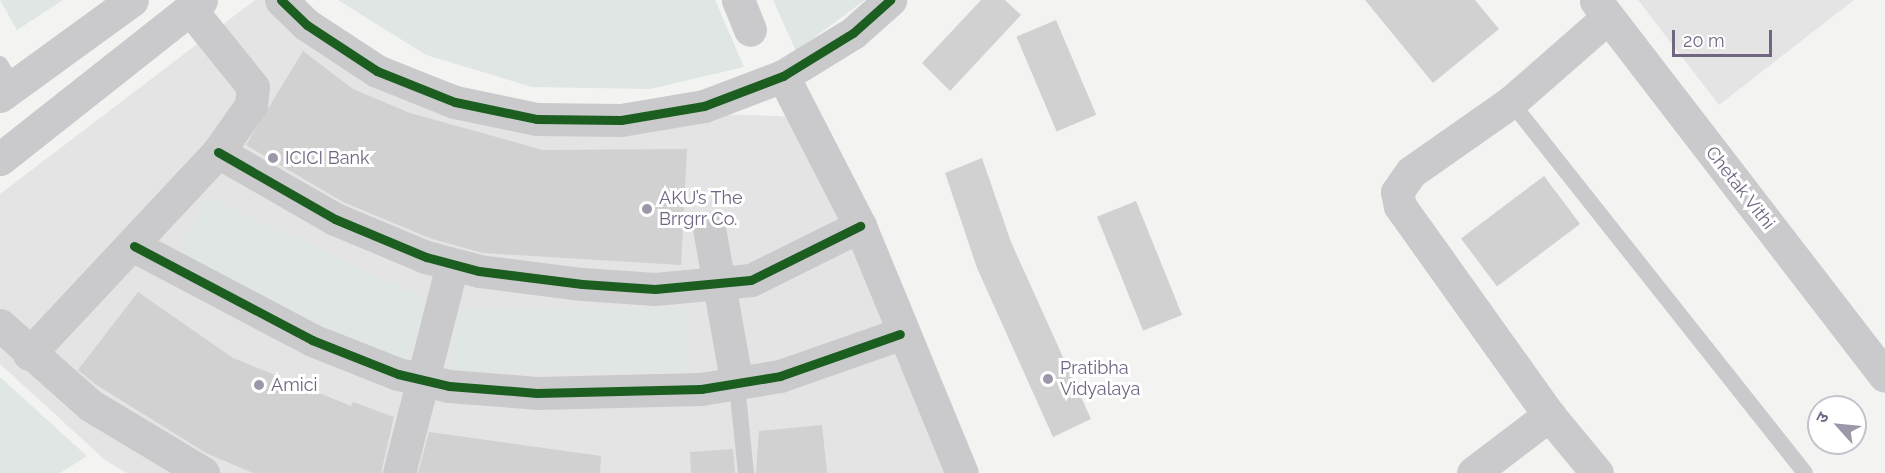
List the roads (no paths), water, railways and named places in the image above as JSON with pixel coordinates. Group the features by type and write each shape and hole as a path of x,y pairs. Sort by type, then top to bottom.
{"street":[{"path":"4,82 132,0"},
{"path":"281,0 307,25 377,71 455,102 537,119 621,120 704,106 783,76 853,33 890,0"},
{"path":"738,0 750,30"},
{"path":"0,159 195,4 255,95 218,152 134,246 29,354"},
{"path":"1597,473 1549,415 1400,206 1397,192 1411,172 1511,102 1602,9"},
{"name":"Chetak Vithi","path":"1602,9 1885,376"},
{"path":"783,76 860,226 900,334 962,473"},
{"path":"218,152 335,219 452,265 582,285 720,287 781,269 860,226"},
{"path":"709,228 737,385"},
{"path":"134,246 252,312 420,381 537,393 737,385 900,334"},
{"path":"399,473 420,381 452,265"},
{"path":"0,325 29,354 90,405 192,471"},
{"path":"1473,473 1549,415"}],"lane":[{"path":"1511,102 1805,473"},
{"path":"737,385 746,473"}],"place":[{"name":"ICICI Bank","path":"273,158"},
{"name":"AKU’s The Brrgrr Co.","path":"647,209"},
{"name":"Pratibha Vidyalaya","path":"1048,379"},
{"name":"Amici","path":"259,385"}]}
